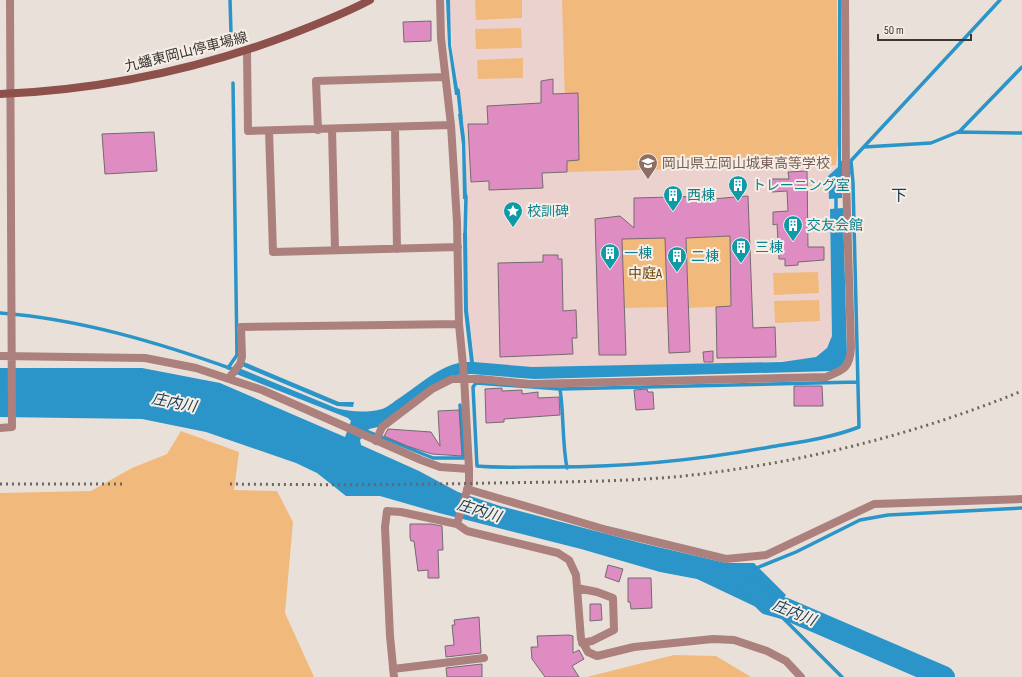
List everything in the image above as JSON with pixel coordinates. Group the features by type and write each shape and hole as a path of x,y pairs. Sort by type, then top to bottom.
{"main road":[{"name":"九蟠東岡山停車場線","path":"0,94 119,82 172,72 247,51 349,11 370,0"}],"street":[{"path":"0,428 12,428 10,0"},
{"path":"440,0 445,77 451,125 458,247 459,324 463,360 469,469 467,491 458,522"},
{"path":"376,440 382,427 432,389 452,379 464,377 530,384 826,377 843,370 850,357 851,347 846,179 845,0"},
{"path":"247,51 248,131 451,125"},
{"path":"318,130 316,81 445,77"},
{"path":"395,127 397,249"},
{"path":"332,129 335,250"},
{"path":"269,131 273,252 458,247"},
{"path":"233,374 240,364 242,357 241,327 459,324"},
{"path":"0,356 11,359 144,358 233,374 262,390 366,436 440,466 469,469"},
{"path":"467,491 607,530 726,559 766,555 874,504 1022,498"},
{"path":"484,658 393,673 384,527 387,511 458,522 467,531 558,553 569,560 573,566 577,588 582,643 588,652 597,656 634,647 713,639 734,640 767,651 786,661 801,677"},
{"path":"577,588 597,592 613,598 614,630 582,643"}],"shaded area":[{"name":"岡山県立岡山城東高等学校","path":"450,0 837,0 838,167 828,176 833,324 832,337 826,349 815,357 808,359 757,363 530,367 475,362 468,310 465,138 452,45"}],"green space":[{"path":"475,0 522,0 522,18 476,20"},
{"path":"562,0 837,0 838,143 836,165 567,172"},
{"path":"521,28 522,48 476,49 475,29"},
{"path":"523,58 523,78 478,79 477,60"},
{"path":"730,219 731,306 689,308 686,238 713,237 713,221"},
{"name":"中庭A","path":"634,232 635,239 665,238 667,307 624,308 622,233"},
{"path":"818,272 819,293 774,295 773,273"},
{"path":"819,300 820,321 775,323 774,301"},
{"path":"181,431 239,452 234,490 277,491 293,522 285,613 314,677 0,677 0,493 91,491 132,468 167,454"},
{"path":"674,655 716,656 751,677 587,677"}],"water":[{"path":"446,0 450,0 451,45 459,95 455,95 448,45"},
{"path":"838,0 841,0 841,161 849,158 851,174 842,181 842,198 829,199 828,176 838,167"},
{"path":"458,114 462,114 465,138 467,199 463,199 462,145"},
{"path":"843,208 847,355 843,364 834,371 534,379 471,374 456,375 378,427 369,429 360,440 361,445 419,471 458,492 500,506 641,543 726,563 754,563 786,595 771,614 697,579 660,572 581,549 439,513 380,496 346,496 317,473 296,463 206,432 142,419 0,417 0,368 142,368 220,383 345,437 351,421 348,418 236,374 239,368 336,408 353,411 365,411 385,408 440,370 450,365 470,362 464,311 463,233 467,233 468,310 474,362 532,367 782,362 816,357 827,348 832,336 830,209"},
{"path":"244,362 339,402 354,402 353,407 337,406 242,366"}],"building":[{"path":"431,21 431,41 404,42 403,22"},
{"path":"553,79 553,94 578,93 579,160 567,161 567,172 542,173 543,188 489,190 489,181 471,182 468,124 488,124 487,106 541,103 541,81"},
{"path":"154,132 157,171 105,174 102,134"},
{"path":"807,171 808,247 824,247 824,260 798,262 798,265 785,266 785,259 779,259 777,224 773,225 773,212 788,211 787,191 772,192 772,179 789,179 788,172"},
{"path":"712,196 712,199 748,196 753,328 775,327 776,357 717,358 716,307 731,306 730,236 686,238 690,352 669,353 665,238 622,239 626,355 599,355 595,219 620,216 634,228 634,198"},
{"path":"543,255 558,255 558,259 562,259 563,311 576,310 577,338 572,338 573,354 500,357 498,263 543,262"},
{"path":"713,351 713,362 704,362 703,352"},
{"path":"794,386 822,386 823,406 794,406"},
{"path":"502,388 502,391 522,390 522,394 538,392 538,398 559,397 560,415 504,419 504,422 486,423 485,389"},
{"path":"647,389 648,392 653,392 654,409 636,410 634,390"},
{"path":"459,410 462,456 432,454 407,446 384,436 388,429 431,432 440,446 438,411"},
{"path":"410,524 431,524 442,526 443,550 438,550 439,578 428,578 428,570 418,571 414,541 411,541 410,537"},
{"path":"608,565 623,569 619,582 605,577"},
{"path":"628,578 651,578 652,608 631,609 630,602 628,602"},
{"path":"590,604 601,604 602,620 590,621"},
{"path":"479,617 481,653 446,657 445,646 454,645 452,625 455,625 454,620"},
{"path":"537,636 573,636 573,653 579,650 584,659 572,666 579,677 545,677 532,659 531,647 538,647"},
{"path":"482,664 482,677 447,677 446,668"}],"waterway":[{"path":"230,0 231,32"},
{"path":"847,165 1000,0"},
{"path":"959,132 1022,67"},
{"path":"228,368 237,355 233,83"},
{"path":"458,90 461,118"},
{"path":"864,147 931,143 958,132 1022,133"},
{"path":"851,161 853,183 859,427 838,434 804,441 741,452 656,463 569,467 477,466 473,387 476,383 560,389 858,382"},
{"path":"836,194 836,212"},
{"path":"465,238 466,196"},
{"path":"0,313 60,321 119,334 149,342 235,370"},
{"path":"560,389 564,448 567,468"},
{"path":"364,430 433,458 464,458 460,405"},
{"path":"754,569 796,552 860,520 888,515 1022,508"},
{"name":"庄内川","path":"753,589 768,604 786,609 944,677"},
{"path":"772,607 842,677"}],"railway":[{"path":"230,484 361,485 606,481 651,479 719,472 807,456 895,435 938,422 1022,391"},
{"path":"0,484 126,484"}],"place":[{"name":"岡山県立岡山城東高等学校","path":"648,180"},
{"name":"トレーニング室","path":"738,202"},
{"name":"西棟","path":"673,212"},
{"name":"校訓碑","path":"513,228"},
{"name":"交友会館","path":"793,242"},
{"name":"三棟","path":"741,264"},
{"name":"一棟","path":"610,270"},
{"name":"二棟","path":"677,273"}],"district":[{"name":"下","path":"899,196"}]}
